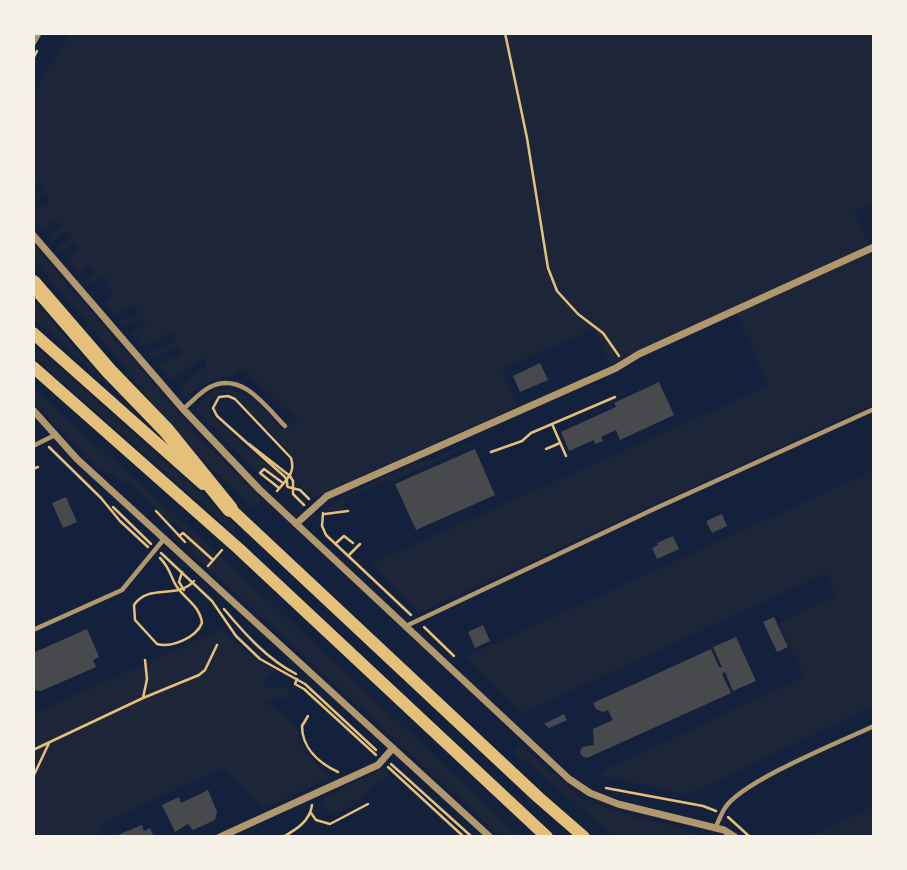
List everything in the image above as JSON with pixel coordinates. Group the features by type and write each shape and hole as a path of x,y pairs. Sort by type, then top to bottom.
{"highway":[{"path":"33,283 166,430 230,509"}],"main road":[{"path":"33,333 230,509 584,837"},
{"path":"33,367 205,519 547,837"}],"street":[{"path":"33,42 38,33"},
{"path":"33,235 183,409 259,489 534,748 580,787 618,804 724,830 735,837"},
{"path":"296,524 327,496 626,364 639,354 874,247"},
{"path":"33,411 49,438 164,539 490,837"},
{"path":"220,837 351,777 384,760 393,748"},
{"path":"715,828 720,837"}],"lane":[{"path":"183,409 211,387 220,384 238,385 253,393 285,426"},
{"path":"405,626 874,409"},
{"path":"33,446 49,438"},
{"path":"33,630 122,590 164,539"},
{"path":"715,828 725,807 738,795 776,771 874,726"}],"path":[{"path":"505,33 527,138 548,268 557,290 578,314 603,333 626,364"},
{"path":"491,452 522,441 531,433 615,397"},
{"path":"552,424 566,456"},
{"path":"49,438 120,521 182,572 212,601 236,636 260,659 297,679"},
{"path":"546,449 560,443"},
{"path":"287,486 285,477 248,444 254,445 288,473 292,478 294,496 322,522"},
{"path":"33,469 38,467"},
{"path":"279,488 260,473 264,469 287,486 300,490 308,498"},
{"path":"325,514 348,512"},
{"path":"179,536 183,533 186,535 213,560"},
{"path":"335,544 344,536 353,543"},
{"path":"348,556 360,544"},
{"path":"170,564 175,561 194,578 214,597 239,629 281,666 298,675 295,684 304,689 472,837"},
{"path":"170,564 176,586 189,598"},
{"path":"181,640 194,634 202,624 199,611 179,582 182,572"},
{"path":"33,750 199,675 205,670 217,645"},
{"path":"143,698 147,679 145,660"},
{"path":"308,716 302,726 302,732 310,750 328,768 351,777"},
{"path":"33,778 45,747 51,741"},
{"path":"384,760 464,837"},
{"path":"605,788 703,806 735,821 750,837"},
{"path":"283,837 302,824 311,813 314,793"},
{"path":"311,813 316,820 330,824 368,804"}],"shaded area":[{"path":"70,33 874,33 874,202 854,212 869,245 610,365 594,329 502,369 518,406 313,498 301,486 296,485 293,476 295,462 290,453 235,396 225,392 215,395 210,401 210,415 245,446 244,452 248,449 282,476 279,479 262,468 257,473 196,410 208,395 219,390 231,390 253,401 282,429 298,421 242,368 237,375 209,381 185,397 178,388 207,365 203,357 171,380 158,365 182,354 178,346 152,358 148,354 175,341 172,333 142,346 130,333 145,325 142,318 124,326 120,322 139,313 135,305 114,315 104,302 113,297 104,276 87,284 85,280 94,272 88,265 79,273 66,260 79,249 74,242 61,252 57,248 70,238 65,231 52,241 48,237 61,226 56,220 43,230 33,217 33,211 49,201 44,193 33,200 33,195 42,190 40,183 33,185 33,103 41,79"},
{"path":"33,245 203,441 262,500 255,508 205,462 157,411 127,370 33,259"},
{"path":"874,250 874,404 419,613 370,564 768,386 736,312"},
{"path":"33,300 111,389 33,318"},
{"path":"33,345 238,527 233,532 33,356"},
{"path":"33,388 224,559 521,837 501,837 189,551 192,548 187,543 188,534 174,520 170,523 128,481 125,484 83,454 33,401"},
{"path":"471,442 472,445 390,482 388,480 345,498 343,510 329,512 325,509 339,498 417,462 429,461"},
{"path":"874,470 874,706 687,795 596,774 804,677 779,623 836,596 826,573 523,713 465,657"},
{"path":"221,629 260,662 276,671 266,678 264,688 285,687 290,691 287,697 266,702 295,724 304,750 331,777 263,809 223,768 99,825 104,837 33,837 33,714"},
{"path":"521,745 581,798 632,817 677,826 700,837 615,837 514,752"},
{"path":"382,768 387,771 387,778 377,782 352,806 334,815 324,808 322,799"},
{"path":"874,806 874,837 807,837"}],"building":[{"path":"540,363 548,380 520,392 513,376"},
{"path":"659,382 674,415 620,440 616,430 601,437 603,441 595,444 594,440 569,451 561,432 616,407 614,403"},
{"path":"475,449 495,495 416,530 395,484"},
{"path":"66,497 77,522 63,528 52,503"},
{"path":"722,514 727,526 712,533 706,521"},
{"path":"673,536 679,549 657,559 652,548"},
{"path":"774,617 788,647 777,652 763,622"},
{"path":"483,625 490,641 475,648 468,632"},
{"path":"87,629 99,657 93,660 96,667 41,691 33,690 33,653"},
{"path":"736,637 756,681 733,691 725,672 722,674 731,693 587,758 582,756 582,747 594,745 593,729 613,720 608,710 603,712 596,709 593,703 711,649 719,667 722,667 713,647"},
{"path":"564,714 567,720 549,728 544,724"},
{"path":"208,790 217,812 215,820 193,830 188,824 175,832 162,805 179,797 181,803"},
{"path":"142,825 144,831 150,828 154,837 113,837"}]}
